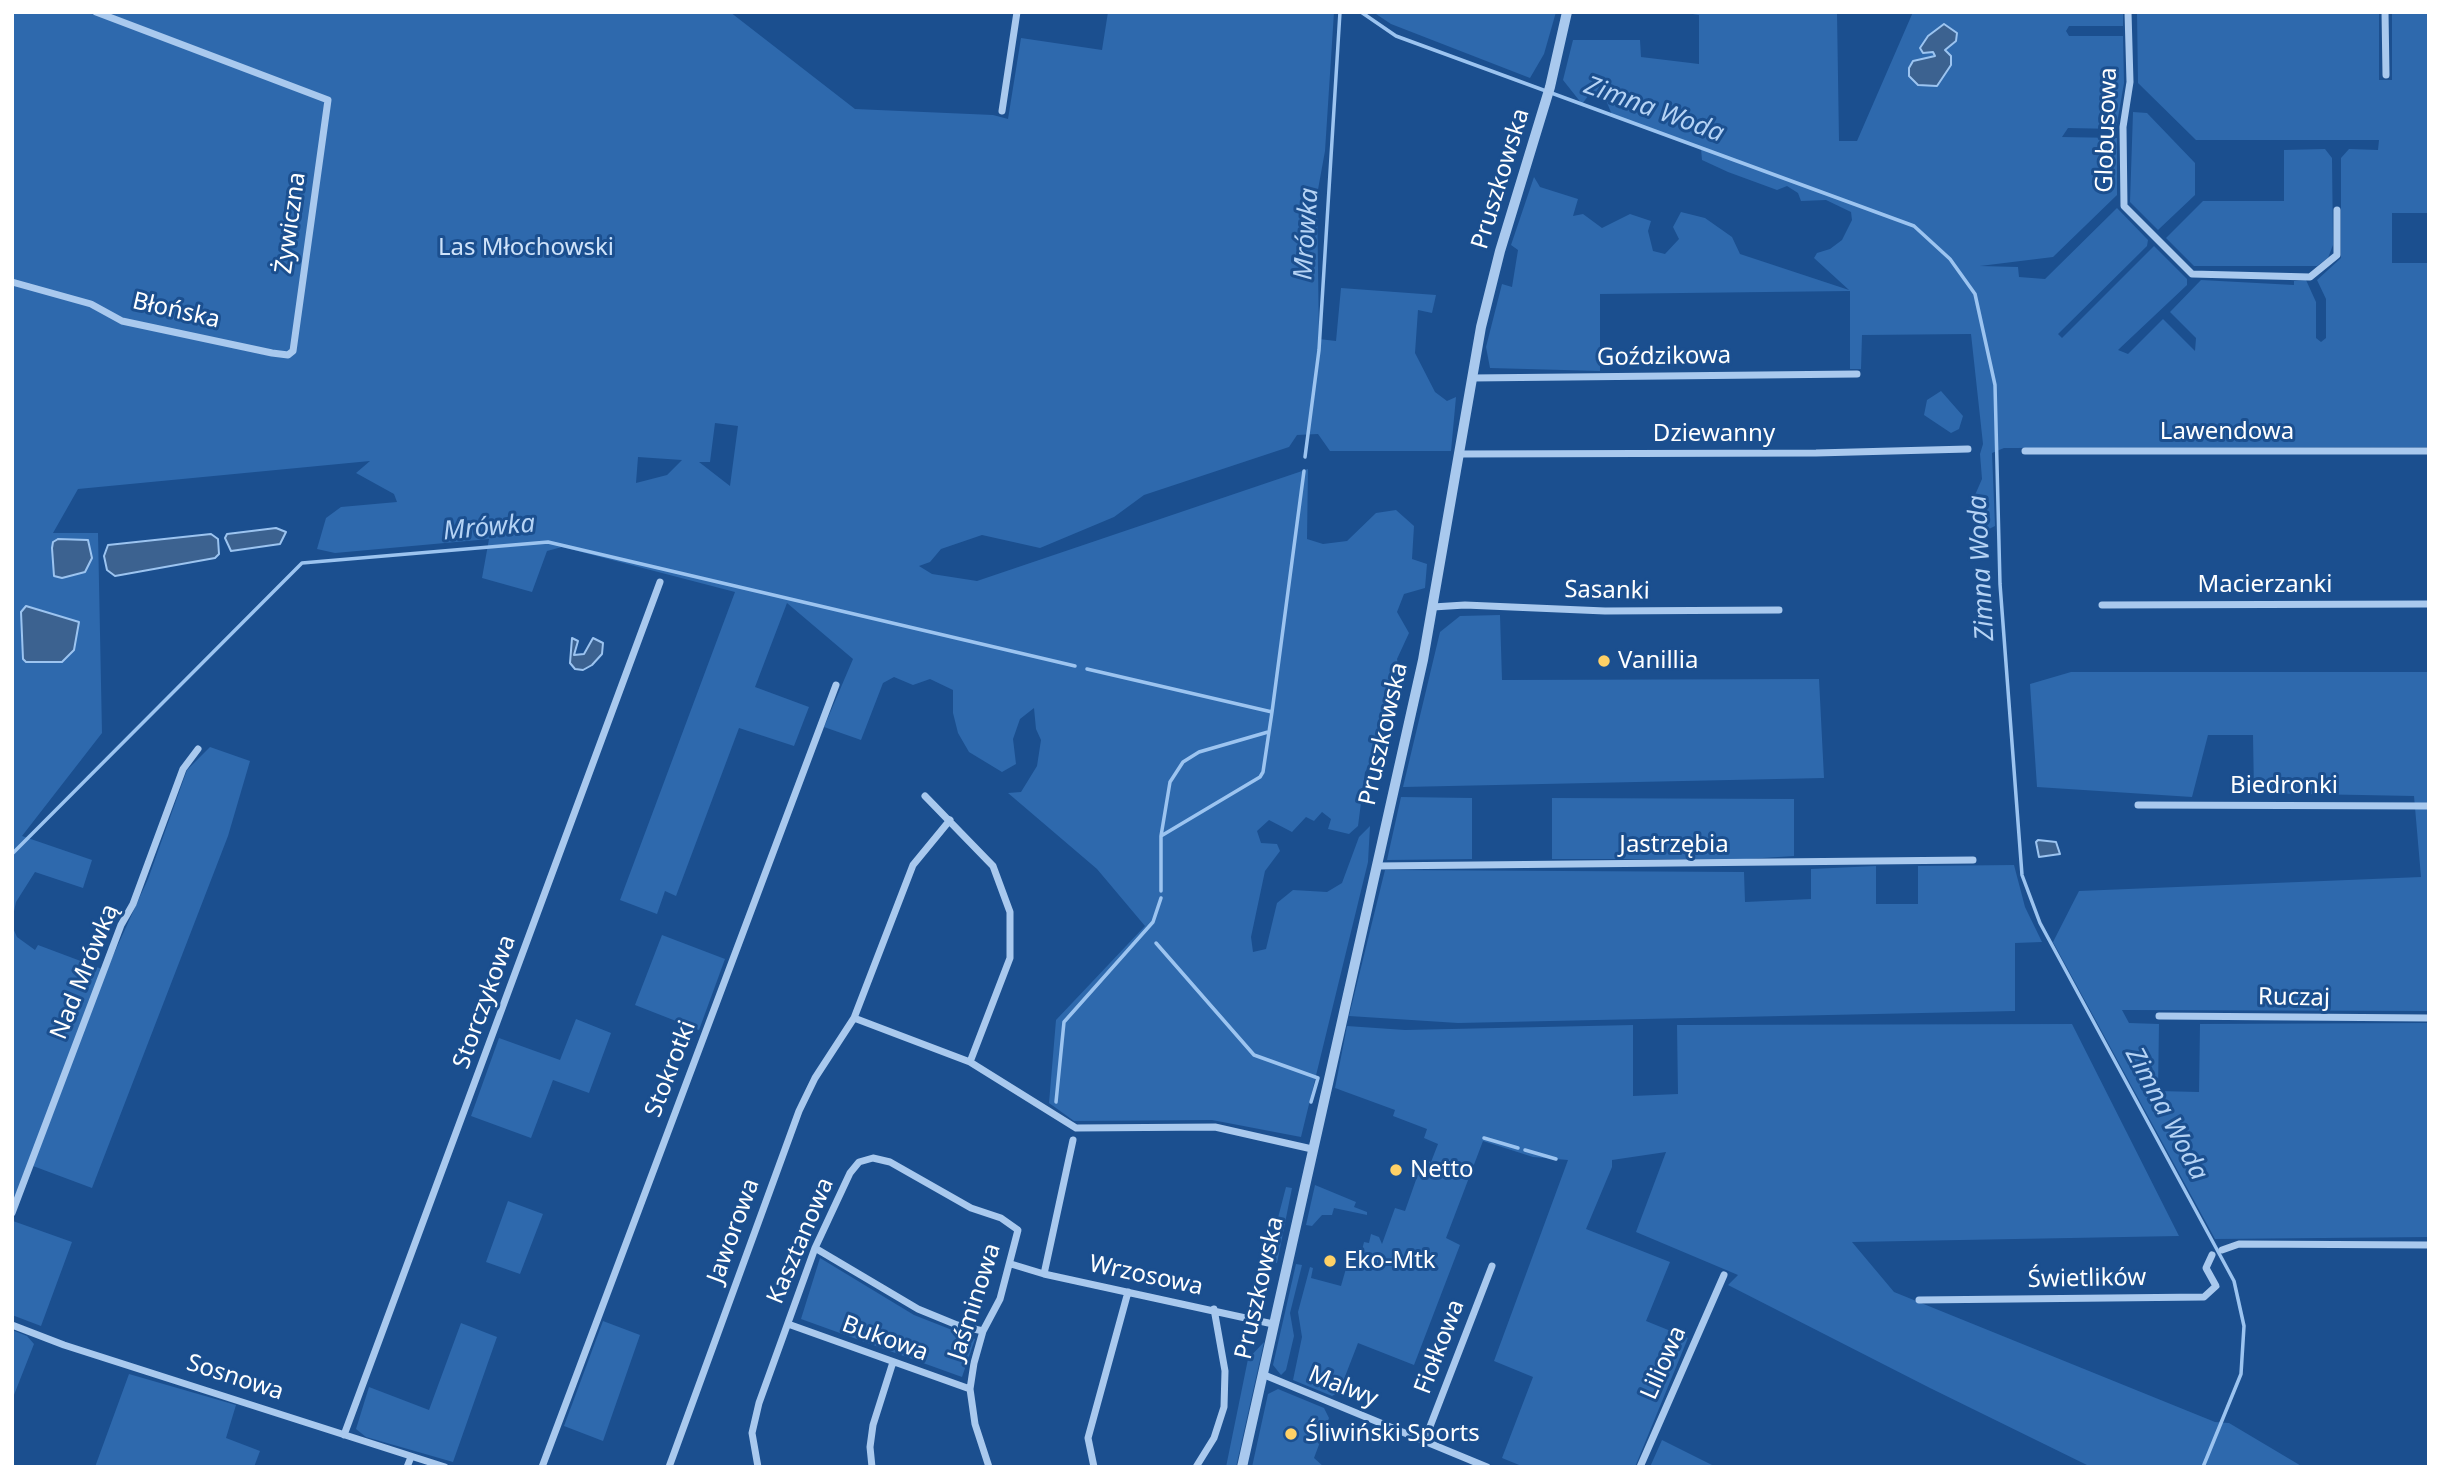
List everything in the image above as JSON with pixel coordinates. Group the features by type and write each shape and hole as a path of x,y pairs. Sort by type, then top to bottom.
{"street":[{"name":"Żywiczna","path":"96,12 328,100 293,351"},
{"path":"1002,111 1017,12"},
{"name":"Pruszkowska","path":"1242,1467 1433,607 1472,379 1500,251 1549,92 1567,12"},
{"name":"Globusowa","path":"2128,12 2130,82 2123,128 2124,206 2192,274 2310,277 2337,255 2337,210"},
{"path":"2385,12 2386,75"},
{"name":"Błońska","path":"12,282 91,304 122,321 272,353 288,355 293,351"},
{"name":"Goździkowa","path":"1472,379 1857,374"},
{"name":"Dziewanny","path":"1459,454 1815,453 1968,449"},
{"name":"Lawendowa","path":"2025,451 2429,451"},
{"name":"Storczykowa","path":"344,1435 660,582"},
{"name":"Macierzanki","path":"2102,605 2429,604"},
{"name":"Sasanki","path":"1433,607 1465,605 1605,611 1779,610"},
{"name":"Stokrotki","path":"542,1467 835,685"},
{"name":"Nad Mrówką","path":"12,1213 121,925 138,892 183,769 198,749"},
{"path":"925,796 993,866 1006,895 1012,925 1006,970 970,1062"},
{"name":"Biedronki","path":"2138,805 2429,806"},
{"name":"Jaworowa","path":"669,1467 799,1111 815,1077 854,1018 913,865 950,820"},
{"name":"Jastrzębia","path":"1376,866 1973,860"},
{"name":"Ruczaj","path":"2160,1016 2429,1018"},
{"path":"854,1018 970,1062 1076,1128 1215,1126 1312,1149"},
{"path":"1044,1274 1073,1140"},
{"name":"Kasztanowa","path":"758,1467 752,1433 759,1404 815,1248 850,1173 859,1162 873,1158 890,1163 971,1208 1000,1218 1018,1230"},
{"name":"Jaśminowa","path":"989,1467 975,1424 970,1389 983,1331 1000,1299 1018,1230"},
{"path":"2222,1250 2239,1244 2429,1245"},
{"path":"815,1248 918,1310 957,1325 983,1331"},
{"name":"Świetlików","path":"1919,1300 2204,1297 2216,1286 2206,1268 2212,1255"},
{"name":"Wrzosowa","path":"1011,1264 1044,1274 1273,1324"},
{"name":"Fiołkowa","path":"1424,1442 1492,1266"},
{"name":"Liliowa","path":"1640,1467 1724,1275"},
{"path":"1094,1467 1088,1438 1128,1292"},
{"path":"1196,1467 1214,1438 1224,1407 1225,1371 1214,1309"},
{"name":"Bukowa","path":"788,1324 970,1389"},
{"name":"Sosnowa","path":"12,1325 64,1345 445,1467"},
{"path":"872,1467 870,1447 873,1425 893,1362"},
{"name":"Malwy","path":"1262,1374 1487,1467"},
{"path":"407,1467 411,1457"}],"green space":[{"name":"Las Młochowski","path":"12,12 730,12 855,109 993,115 1008,119 1021,38 1102,50 1108,12 1334,12 1325,151 1317,195 1319,339 1336,341 1341,288 1436,295 1432,313 1418,310 1415,353 1435,392 1447,401 1456,397 1451,451 1330,451 1318,434 1297,435 1289,447 1144,495 1114,517 1040,548 982,535 941,549 930,562 919,566 932,574 977,581 1308,469 1307,539 1323,544 1347,541 1376,513 1396,510 1414,526 1412,559 1427,564 1425,588 1404,594 1397,612 1409,633 1397,659 1399,669 1392,684 1384,747 1365,772 1358,826 1349,834 1328,829 1331,819 1322,812 1314,821 1306,817 1292,832 1269,820 1257,831 1261,843 1277,844 1280,851 1265,871 1251,937 1253,952 1266,949 1277,903 1293,890 1327,892 1342,883 1359,837 1370,826 1368,862 1301,1137 1212,1120 1074,1121 1049,1103 1056,1020 1145,926 1097,869 1008,793 1021,792 1037,766 1041,740 1036,729 1034,708 1020,719 1013,739 1016,764 1002,772 969,752 958,733 953,713 953,690 930,679 913,685 894,677 883,683 861,740 824,727 853,659 787,603 755,687 809,707 794,746 739,728 676,896 665,891 657,914 620,900 735,592 562,547 547,551 532,592 482,578 489,539 335,553 317,549 326,518 341,507 397,502 394,494 356,473 370,461 78,489 53,533 98,533 102,733 22,836 92,860 83,888 35,872 16,902 12,921","holes":["715,423 738,426 730,486 699,462 710,462","638,457 682,460 667,475 636,483"]},
{"path":"1373,12 1556,12 1544,54 1530,78 1391,24"},
{"path":"1680,12 1837,12 1839,141 1857,141 1913,12 2123,12 2123,26 2069,26 2066,31 2069,36 2123,36 2124,83 2116,129 2068,128 2062,137 2117,138 2117,195 2053,257 1980,266 2018,267 2019,277 2045,279 2117,208 2148,240 2147,246 2058,334 2062,338 2154,246 2187,279 2187,285 2118,350 2128,354 2163,319 2195,351 2196,338 2170,312 2201,280 2294,285 2294,281 2306,280 2316,302 2316,338 2321,342 2326,338 2326,299 2317,280 2341,258 2341,158 2349,149 2378,150 2379,140 2196,140 2138,83 2137,12 2379,12 2379,80 2392,80 2392,12 2429,12 2429,213 2392,213 2392,263 2429,263 2429,447 2004,448 1992,453 1995,526 1985,531 1973,523 1968,511 1982,479 1980,454 1983,444 1971,334 1862,335 1861,369 1850,369 1850,291 1600,294 1600,371 1490,368 1486,347 1502,284 1512,287 1518,250 1511,245 1534,177 1540,187 1578,199 1573,216 1583,214 1602,228 1630,214 1651,221 1648,231 1653,251 1665,254 1679,239 1673,227 1681,212 1705,218 1732,237 1740,254 1849,290 1814,258 1817,253 1830,249 1842,240 1852,220 1851,212 1826,200 1801,201 1798,193 1787,186 1777,190 1728,172 1702,160 1701,149 1612,115 1604,95 1592,91 1582,104 1563,80 1573,40 1640,40 1641,57 1699,64 1699,15"},
{"path":"2133,112 2147,113 2195,163 2195,195 2158,230 2130,202"},
{"path":"2325,149 2332,158 2333,245 2328,258 2317,266 2194,266 2166,238 2203,201 2284,201 2284,150"},
{"path":"1941,391 1963,416 1959,429 1951,433 1924,415 1927,400"},
{"path":"1500,615 1502,680 1819,679 1824,778 1403,787 1440,632 1460,616"},
{"path":"2071,672 2429,672 2429,1011 2122,1010 2129,1023 2159,1024 2158,1091 2199,1092 2200,1024 2429,1023 2429,1237 2215,1239 2053,942 2079,891 2421,877 2414,796 2254,793 2253,735 2208,735 2192,797 2037,787 2030,684"},
{"path":"210,747 250,761 228,836 92,1188 33,1166 106,971 148,879 187,770"},
{"path":"1401,797 1472,798 1472,859 1387,860"},
{"path":"1552,798 1794,799 1794,856 1747,859 1552,859"},
{"path":"2014,865 2025,907 2042,942 2015,943 2015,1011 1458,1023 1349,1016 1385,870 1744,872 1745,902 1811,899 1811,869 1876,866 1876,904 1918,904 1918,866"},
{"path":"12,926 17,937 35,950 38,945 102,969 12,1205"},
{"path":"662,935 725,959 699,1030 635,1005"},
{"path":"576,1019 611,1033 589,1093 553,1080 531,1138 471,1116 499,1038 560,1060"},
{"path":"2072,1024 2179,1236 1852,1242 1894,1292 2215,1422 2229,1423 2303,1467 2091,1467 1930,1388 1728,1285 1738,1275 1636,1232 1666,1152 1612,1160 1612,1167 1586,1229 1670,1262 1646,1321 1688,1338 1635,1467 1524,1467 1502,1458 1533,1377 1494,1361 1568,1160 1533,1157 1483,1141 1446,1238 1460,1245 1414,1365 1358,1343 1339,1392 1332,1396 1293,1380 1302,1337 1298,1312 1310,1267 1313,1268 1311,1278 1341,1286 1347,1265 1364,1269 1366,1262 1360,1258 1364,1242 1369,1243 1371,1234 1379,1237 1382,1244 1395,1208 1405,1211 1423,1160 1431,1162 1438,1144 1424,1138 1427,1129 1393,1116 1395,1110 1335,1088 1347,1026 1405,1030 1633,1025 1633,1096 1678,1094 1677,1025"},
{"path":"1315,1185 1356,1202 1354,1207 1367,1212 1367,1215 1334,1208 1332,1215 1322,1215 1312,1226 1306,1225"},
{"path":"1286,1187 1292,1188 1277,1263 1267,1260"},
{"path":"508,1201 543,1214 520,1274 486,1262"},
{"path":"13,1221 72,1242 41,1326 12,1315"},
{"path":"820,1258 914,1315 975,1339 962,1377 801,1319"},
{"path":"1296,1264 1302,1265 1290,1313 1294,1336 1286,1370 1281,1375 1273,1365"},
{"path":"603,1321 640,1335 603,1441 564,1426"},
{"path":"461,1323 497,1337 453,1462 366,1437 356,1429 369,1387 429,1410"},
{"path":"12,1330 27,1336 34,1344 12,1400"},
{"path":"1264,1342 1236,1467 1226,1467 1248,1359"},
{"path":"129,1374 236,1405 226,1438 260,1451 254,1467 95,1467"},
{"name":"Śliwiński Sports","path":"1278,1389 1324,1408 1329,1418 1314,1458 1324,1467 1252,1467 1268,1394"},
{"path":"1662,1440 1716,1467 1650,1467"}],"shaded area":[{"path":"1944,24 1957,33 1956,41 1945,50 1951,56 1951,65 1937,86 1918,85 1909,76 1909,68 1913,61 1935,56 1933,52 1923,53 1920,48 1928,36"},
{"path":"276,528 286,532 280,544 231,551 225,538 227,534"},
{"path":"211,534 218,539 219,554 215,558 115,576 107,570 104,556 108,545"},
{"path":"58,539 88,540 92,558 85,572 62,578 54,576 52,548 53,542"},
{"path":"26,606 79,622 74,650 62,662 26,662 23,659 21,612"},
{"path":"572,638 578,641 574,655 584,654 593,638 603,643 602,654 583,670 575,669 570,663"},
{"path":"2036,842 2056,842 2060,854 2039,857"}],"waterway":[{"name":"Mrówka","path":"1305,457 1319,350 1340,12"},
{"name":"Zimna Woda","path":"1361,12 1396,36 1914,226 1950,259 1975,294 1995,385 2000,584 2022,875 2040,923 2234,1281 2244,1326 2241,1374 2203,1467"},
{"name":"Mrówka","path":"1087,669 1272,712 1304,471"},
{"name":"Mrówka","path":"12,854 302,563 548,542 1075,666"},
{"path":"1161,891 1161,836 1260,777 1272,712"},
{"path":"1161,836 1170,782 1183,762 1199,752 1268,732"},
{"path":"1056,1102 1064,1022 1153,922 1161,898"},
{"path":"1156,943 1254,1055 1318,1078 1311,1102"},
{"path":"1484,1138 1518,1148"},
{"path":"1525,1150 1556,1159"}],"place":[{"name":"Vanillia","path":"1604,661"},
{"name":"Netto","path":"1396,1170"},
{"name":"Eko-Mtk","path":"1330,1261"},
{"name":"Śliwiński Sports","path":"1291,1434"}]}
